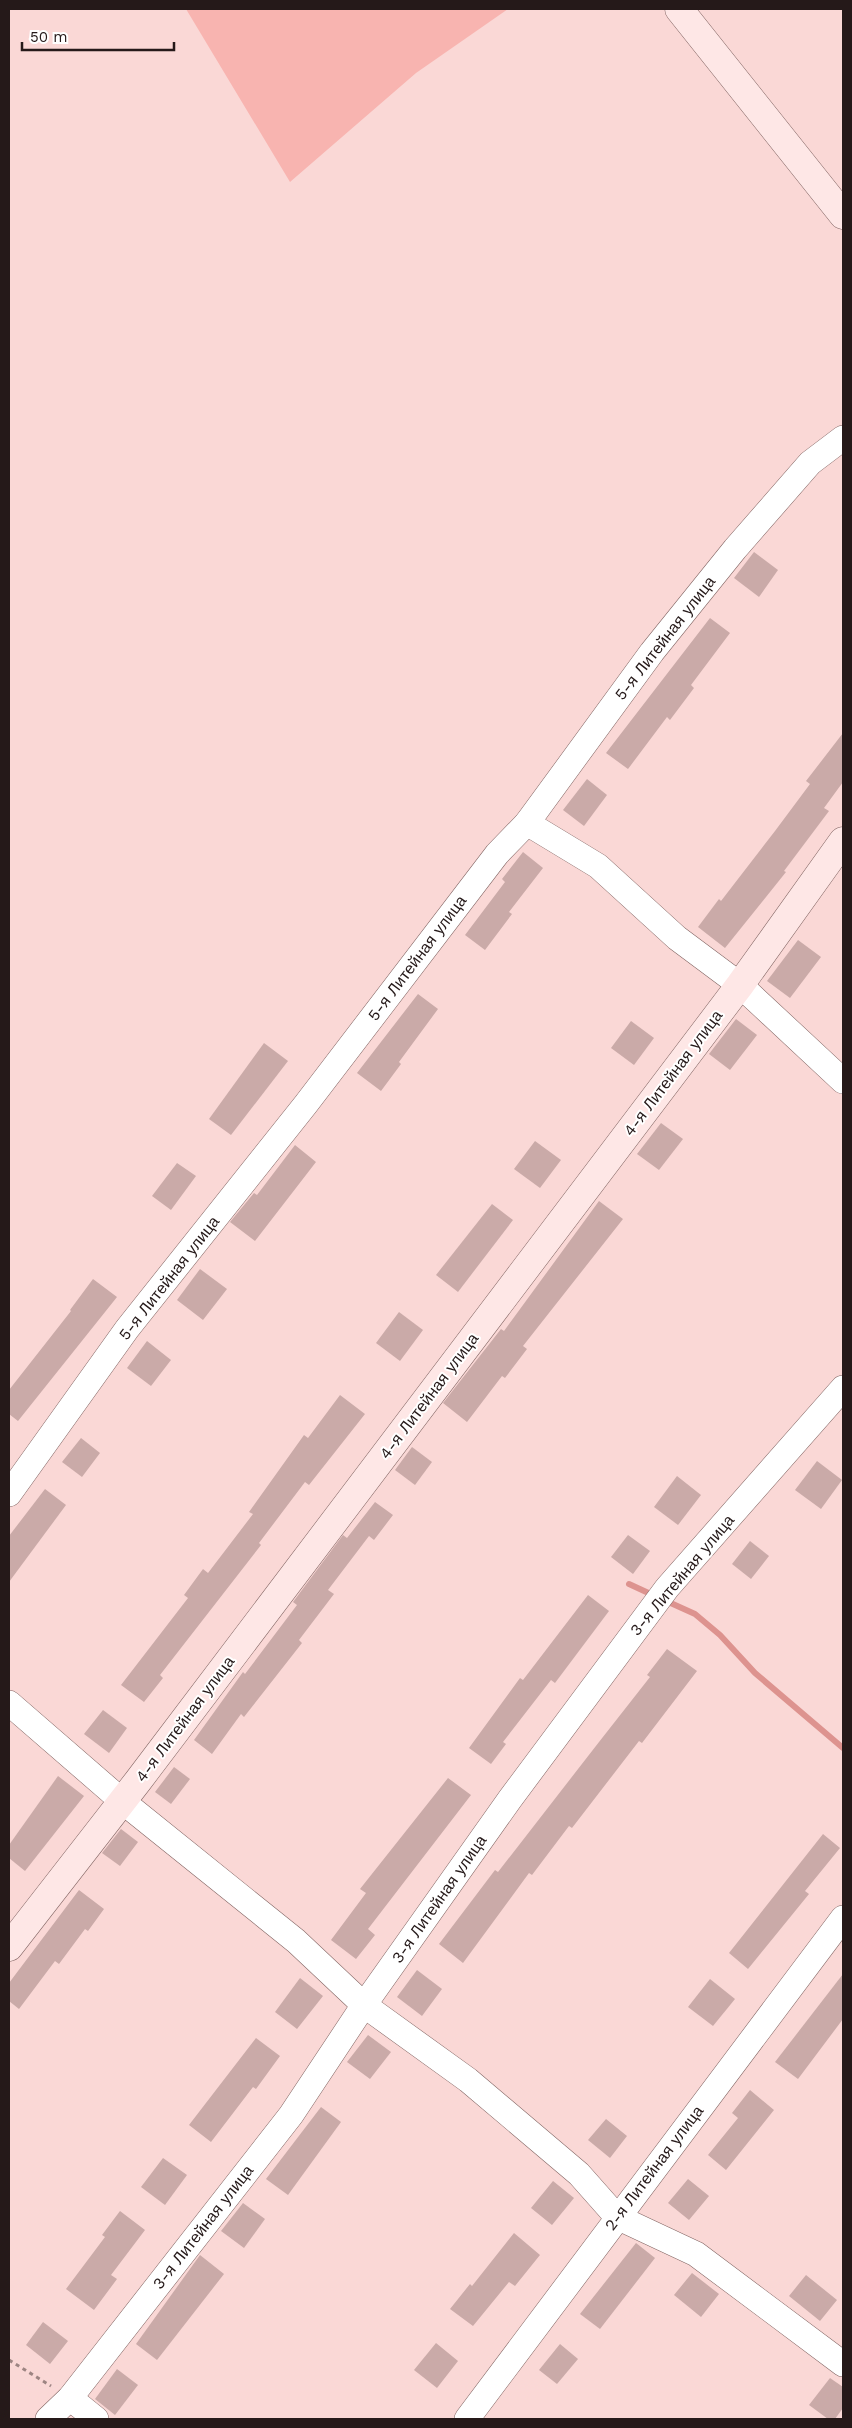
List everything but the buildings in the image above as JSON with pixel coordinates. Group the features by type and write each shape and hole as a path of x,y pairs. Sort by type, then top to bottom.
{"street":[{"path":"679,9 843,215"},
{"name":"5-я Литейная улица","path":"9,1494 127,1329 306,1104 497,854 527,823 652,652 735,549 810,463 843,438"},
{"path":"527,823 598,866 677,938 740,985 843,1081"},
{"name":"4-я Литейная улица","path":"9,1947 122,1801 740,985 843,841"},
{"name":"3-я Литейная улица","path":"48,2419 70,2398 291,2115 364,2005 510,1799 667,1588 843,1388"},
{"path":"9,1703 122,1801 296,1941 364,2005 468,2080 579,2174 617,2217 696,2254 843,2364"},
{"name":"2-я Литейная улица","path":"466,2419 843,1918"},
{"path":"70,2398 96,2419"}],"path":[{"path":"9,2360 70,2398"}],"shaded area":[{"path":"186,9 508,9 416,73 290,182"}],"waterway":[{"path":"629,1584 655,1596"},
{"path":"664,1600 695,1614 720,1635 755,1673 843,1748"}]}
